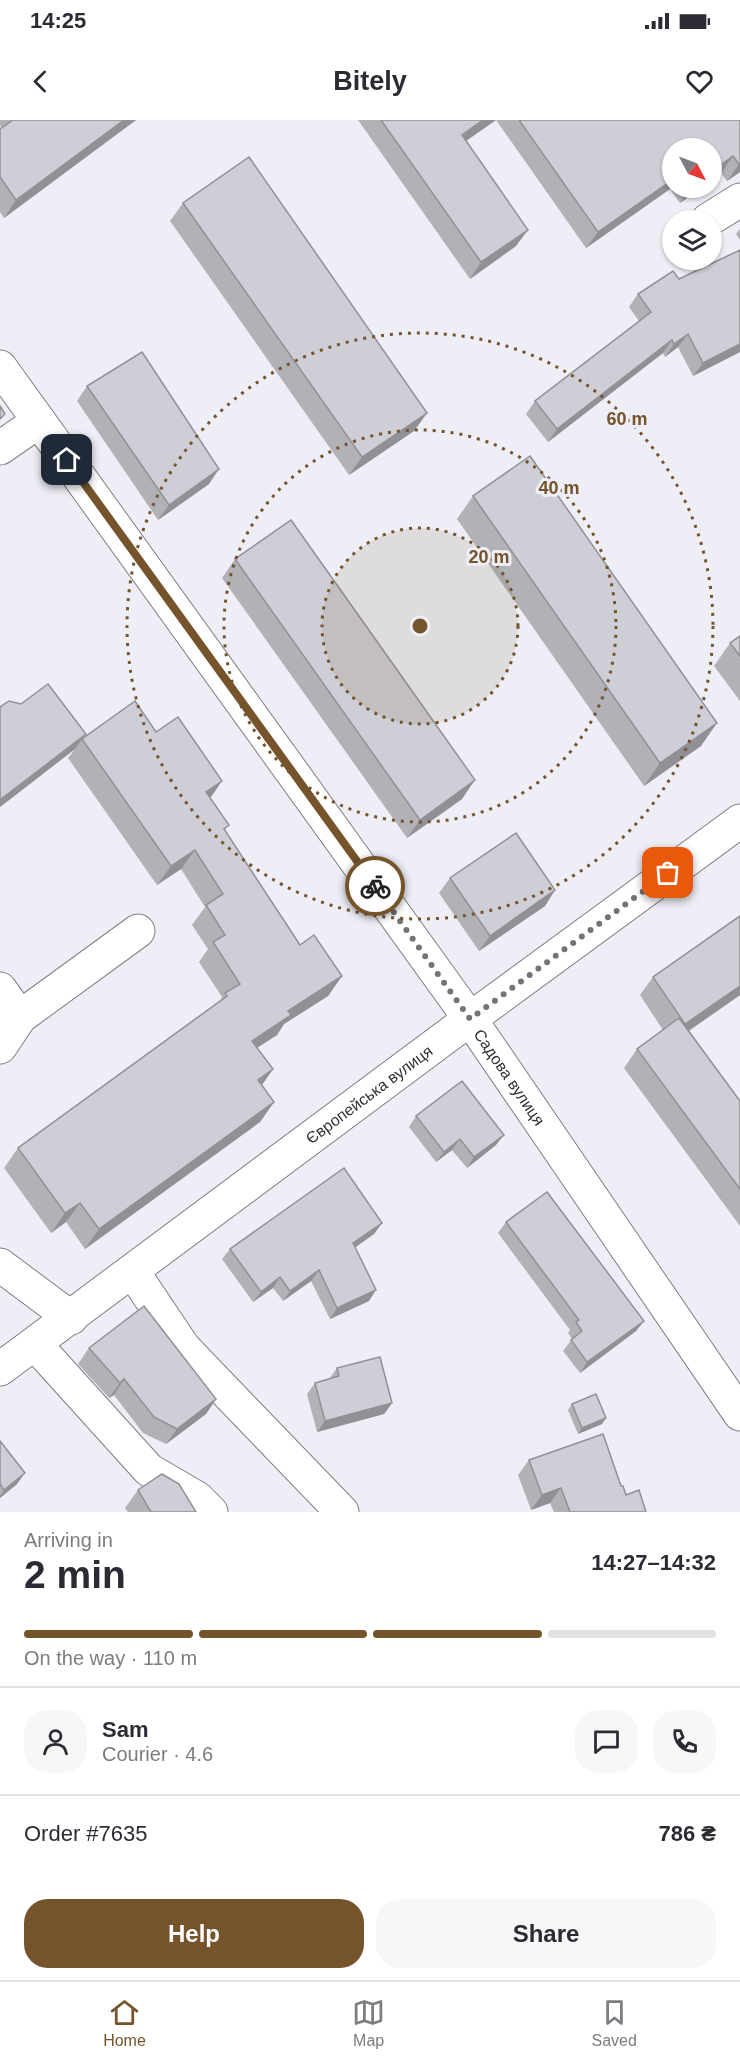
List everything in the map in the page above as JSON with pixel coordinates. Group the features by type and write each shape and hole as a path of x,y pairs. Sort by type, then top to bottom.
{"street":[{"path":"722,211 740,200"},
{"name":"Садова вулиця","path":"0,366 470,1019 740,1414"},
{"path":"0,448 39,421"},
{"name":"Європейська вулиця","path":"0,1369 740,821"},
{"path":"0,1047 20,1017 138,931"},
{"path":"0,989 20,1017"},
{"path":"0,1265 70,1318"},
{"path":"133,1272 184,1348 342,1512"},
{"path":"35,1344 149,1470 197,1498 211,1512"}],"building":[{"path":"13,120 124,120 16,200 0,177 0,129"},
{"path":"381,120 483,120 462,135 528,230 481,262"},
{"path":"519,120 740,120 739,164 733,156 722,164 722,138 662,138 662,187 598,232"},
{"path":"249,157 427,413 362,457 183,203"},
{"path":"740,250 740,344 703,363 688,334 674,344 672,340 557,429 535,401 651,312 638,294 673,271 679,279 698,270 722,270 722,259"},
{"path":"142,352 219,469 169,505 87,386"},
{"path":"0,406 5,414 0,419"},
{"path":"530,456 717,723 660,763 473,496"},
{"path":"291,520 475,780 420,820 235,559"},
{"path":"740,636 740,656 730,643"},
{"path":"48,684 86,734 0,800 0,707 9,701 21,704"},
{"path":"135,701 156,732 178,717 222,781 206,792 229,825 224,829 300,945 314,935 342,976 288,1011 291,1015 252,1041 273,1069 258,1080 274,1102 99,1229 80,1203 65,1213 18,1148 227,996 225,993 240,984 213,942 225,935 206,905 223,894 195,850 171,866 82,739"},
{"path":"516,833 555,890 490,936 450,878"},
{"path":"740,916 740,986 685,1024 653,977"},
{"path":"679,1018 740,1101 740,1189 637,1049"},
{"path":"462,1081 504,1135 474,1157 460,1139 444,1152 416,1116"},
{"path":"344,1168 382,1223 353,1243 376,1290 337,1308 319,1270 290,1291 280,1277 261,1292 230,1249"},
{"path":"547,1192 644,1321 587,1362 571,1340 582,1331 576,1322 579,1320 506,1222"},
{"path":"144,1306 216,1399 177,1429 154,1417 124,1379 120,1383 89,1348"},
{"path":"380,1357 392,1403 325,1421 315,1383 339,1376 337,1368"},
{"path":"596,1394 606,1418 582,1428 572,1404"},
{"path":"603,1434 621,1486 626,1495 639,1490 646,1512 570,1512 561,1488 542,1495 529,1460"},
{"path":"0,1441 25,1473 4,1490 0,1484"},
{"path":"162,1474 179,1484 196,1512 151,1512 138,1490"}],"way so far":[{"path":"375,886 470,1019 668,873"}],"route":[{"path":"67,460 375,886"}]}
